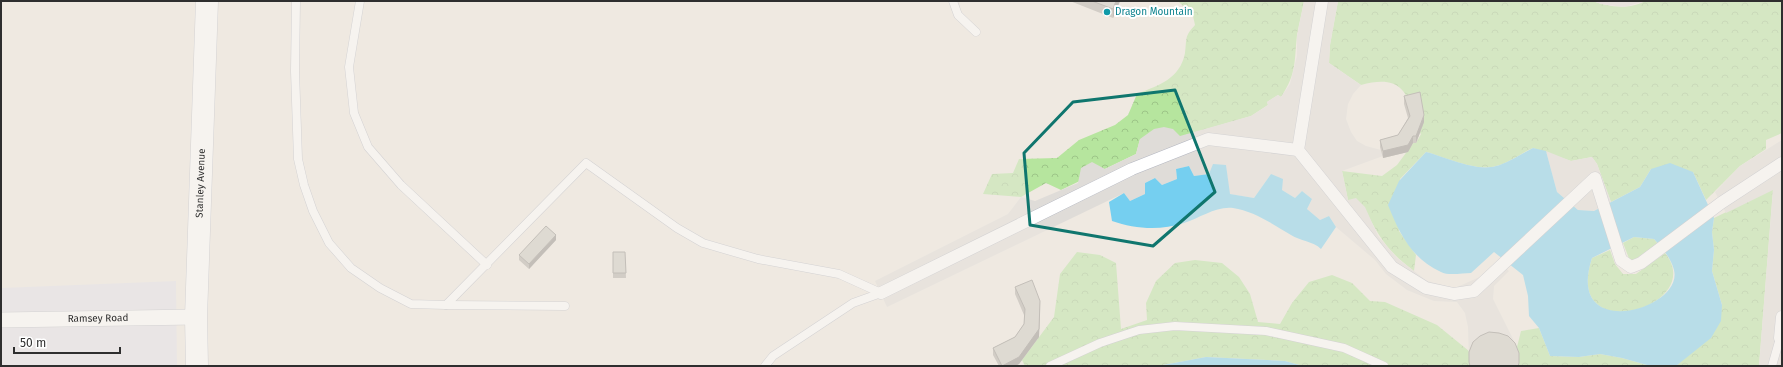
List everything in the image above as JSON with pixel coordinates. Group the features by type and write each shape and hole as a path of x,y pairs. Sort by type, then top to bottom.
{"main road":[{"name":"Stanley Avenue","path":"197,366 196,317 207,1"}],"street":[{"path":"1298,150 1322,1"},
{"path":"881,293 1132,169 1208,139 1298,150 1392,267 1426,288 1454,294 1474,291 1595,178 1602,195 1621,260 1631,268 1658,251 1721,203 1782,163"},
{"name":"Ramsey Road","path":"1,320 196,317"},
{"path":"1780,338 1782,317"}],"lane":[{"path":"296,1 295,71 298,159 304,185 313,211 329,243 351,268 380,288 411,304 565,306"},
{"path":"360,1 349,67 354,113 368,147 401,185 487,265"},
{"path":"953,1 958,15 976,32"},
{"path":"446,305 586,163 677,228 703,242 758,259 839,274 881,293"},
{"path":"765,366 773,356 853,303 881,293"},
{"path":"1050,366 1100,343 1139,330 1175,326 1266,331 1344,348 1384,366"},
{"path":"1772,366 1780,338"}],"highlighted area":[{"path":"1175,90 1215,192 1153,246 1030,225 1024,153 1073,102"}],"shaded area":[{"path":"1304,1 1338,1 1330,45 1329,63 1361,85 1353,94 1348,104 1346,119 1351,132 1357,141 1366,146 1381,150 1383,156 1342,171 1348,200 1356,198 1365,207 1378,236 1397,258 1427,281 1455,288 1482,276 1499,262 1509,271 1494,286 1493,299 1517,347 1519,360 1469,359 1468,327 1465,313 1457,302 1434,301 1407,290 1386,274 1375,260 1336,227 1329,216 1320,220 1307,209 1312,199 1302,191 1295,198 1282,190 1271,174 1254,198 1229,194 1226,165 1209,174 1194,176 1189,166 1176,169 1177,179 1162,185 1155,178 1145,183 1145,194 1130,201 1124,193 887,307 875,281 1008,214 1021,197 1035,201 1078,183 1081,168 1092,162 1105,169 1136,154 1140,139 1154,129 1164,127 1173,129 1180,136 1251,116 1268,105 1267,102 1278,95 1281,97 1290,84 1297,56 1297,36"},
{"path":"1593,1 1645,1 1625,7 1601,4"},
{"path":"1782,140 1782,366 1759,366 1773,190 1726,213 1715,192 1740,166"},
{"path":"1546,151 1571,161 1592,157 1597,164 1611,202 1594,211 1578,210 1557,192"},
{"path":"176,281 177,366 1,366 1,288"}],"green space":[{"path":"1178,1 1304,1 1297,35 1294,67 1290,81 1281,97 1278,95 1267,102 1268,105 1251,116 1179,137 1140,139 1136,154 1061,190 1046,183 1021,197 983,194 992,174 1013,173 1019,159 1057,158 1079,140 1115,125 1128,115 1137,94 1161,84 1173,75 1182,62 1188,35 1195,25 1193,16"},
{"path":"1338,1 1593,1 1605,5 1626,7 1645,1 1782,1 1782,133 1766,140 1766,149 1740,166 1706,200 1693,172 1651,169 1640,187 1611,202 1597,164 1592,157 1571,161 1533,148 1506,163 1496,166 1479,167 1470,166 1426,152 1400,179 1399,231 1416,255 1414,271 1390,250 1379,235 1364,207 1348,200 1342,171 1382,176 1397,165 1414,142 1416,143 1421,134 1417,127 1410,103 1401,89 1389,82 1361,85 1329,63 1330,45"},
{"path":"1773,189 1759,366 1676,366 1687,356 1722,305 1712,271 1714,250 1712,232 1714,218"},
{"path":"1634,237 1654,239 1658,244 1634,260 1630,261 1623,243"},
{"path":"1610,250 1615,264 1623,274 1636,274 1665,253 1673,272 1668,290 1653,303 1633,310 1613,311 1597,304 1588,286 1592,258"},
{"path":"1077,252 1100,255 1116,263 1121,329 1147,320 1146,303 1156,281 1175,263 1195,260 1222,263 1239,277 1250,294 1258,322 1280,324 1292,303 1309,282 1332,275 1352,283 1370,301 1385,302 1437,325 1469,351 1469,366 1303,366 1285,361 1206,357 1158,366 1025,366 1022,360 1054,317 1060,274"},
{"path":"1539,328 1550,356 1579,357 1600,354 1657,366 1519,366 1517,347 1521,331"}],"water":[{"path":"1533,148 1546,151 1557,192 1578,210 1594,211 1640,187 1651,169 1670,163 1693,172 1714,218 1712,232 1714,250 1712,271 1722,305 1721,321 1711,338 1676,366 1647,365 1600,354 1579,357 1550,356 1539,328 1529,316 1528,296 1523,275 1494,252 1471,273 1444,273 1431,267 1422,260 1414,252 1402,235 1388,205 1399,181 1426,152 1470,166 1488,167 1505,163","holes":["1634,237 1654,239 1668,257 1674,270 1672,284 1661,297 1645,306 1626,311 1608,310 1594,301 1588,285 1592,258"]},
{"path":"1213,164 1226,165 1230,194 1254,198 1271,174 1283,179 1282,190 1295,198 1302,191 1312,199 1307,209 1320,220 1329,216 1336,227 1321,249 1314,244 1295,237 1256,215 1233,208 1220,209 1175,226 1157,228 1130,226 1112,221 1109,202 1124,193 1130,201 1145,194 1145,183 1155,178 1162,185 1177,179 1176,169 1189,166 1194,176 1209,174"},
{"path":"1206,357 1285,361 1303,366 1158,366"}],"building":[{"path":"1092,1 1116,1 1113,9"},
{"path":"1420,92 1424,115 1416,136 1413,136 1408,145 1383,151 1380,140 1398,135 1410,116 1404,96"},
{"path":"546,226 556,235 529,264 519,255"},
{"path":"613,252 625,252 626,273 613,273"},
{"path":"1032,280 1040,301 1039,329 1019,357 1002,366 993,348 1015,337 1024,324 1025,309 1015,287"},
{"path":"1489,332 1508,336 1515,343 1519,353 1518,366 1470,366 1469,352 1473,342 1480,336"}],"place":[{"name":"Dragon Mountain","path":"1107,12"}]}
